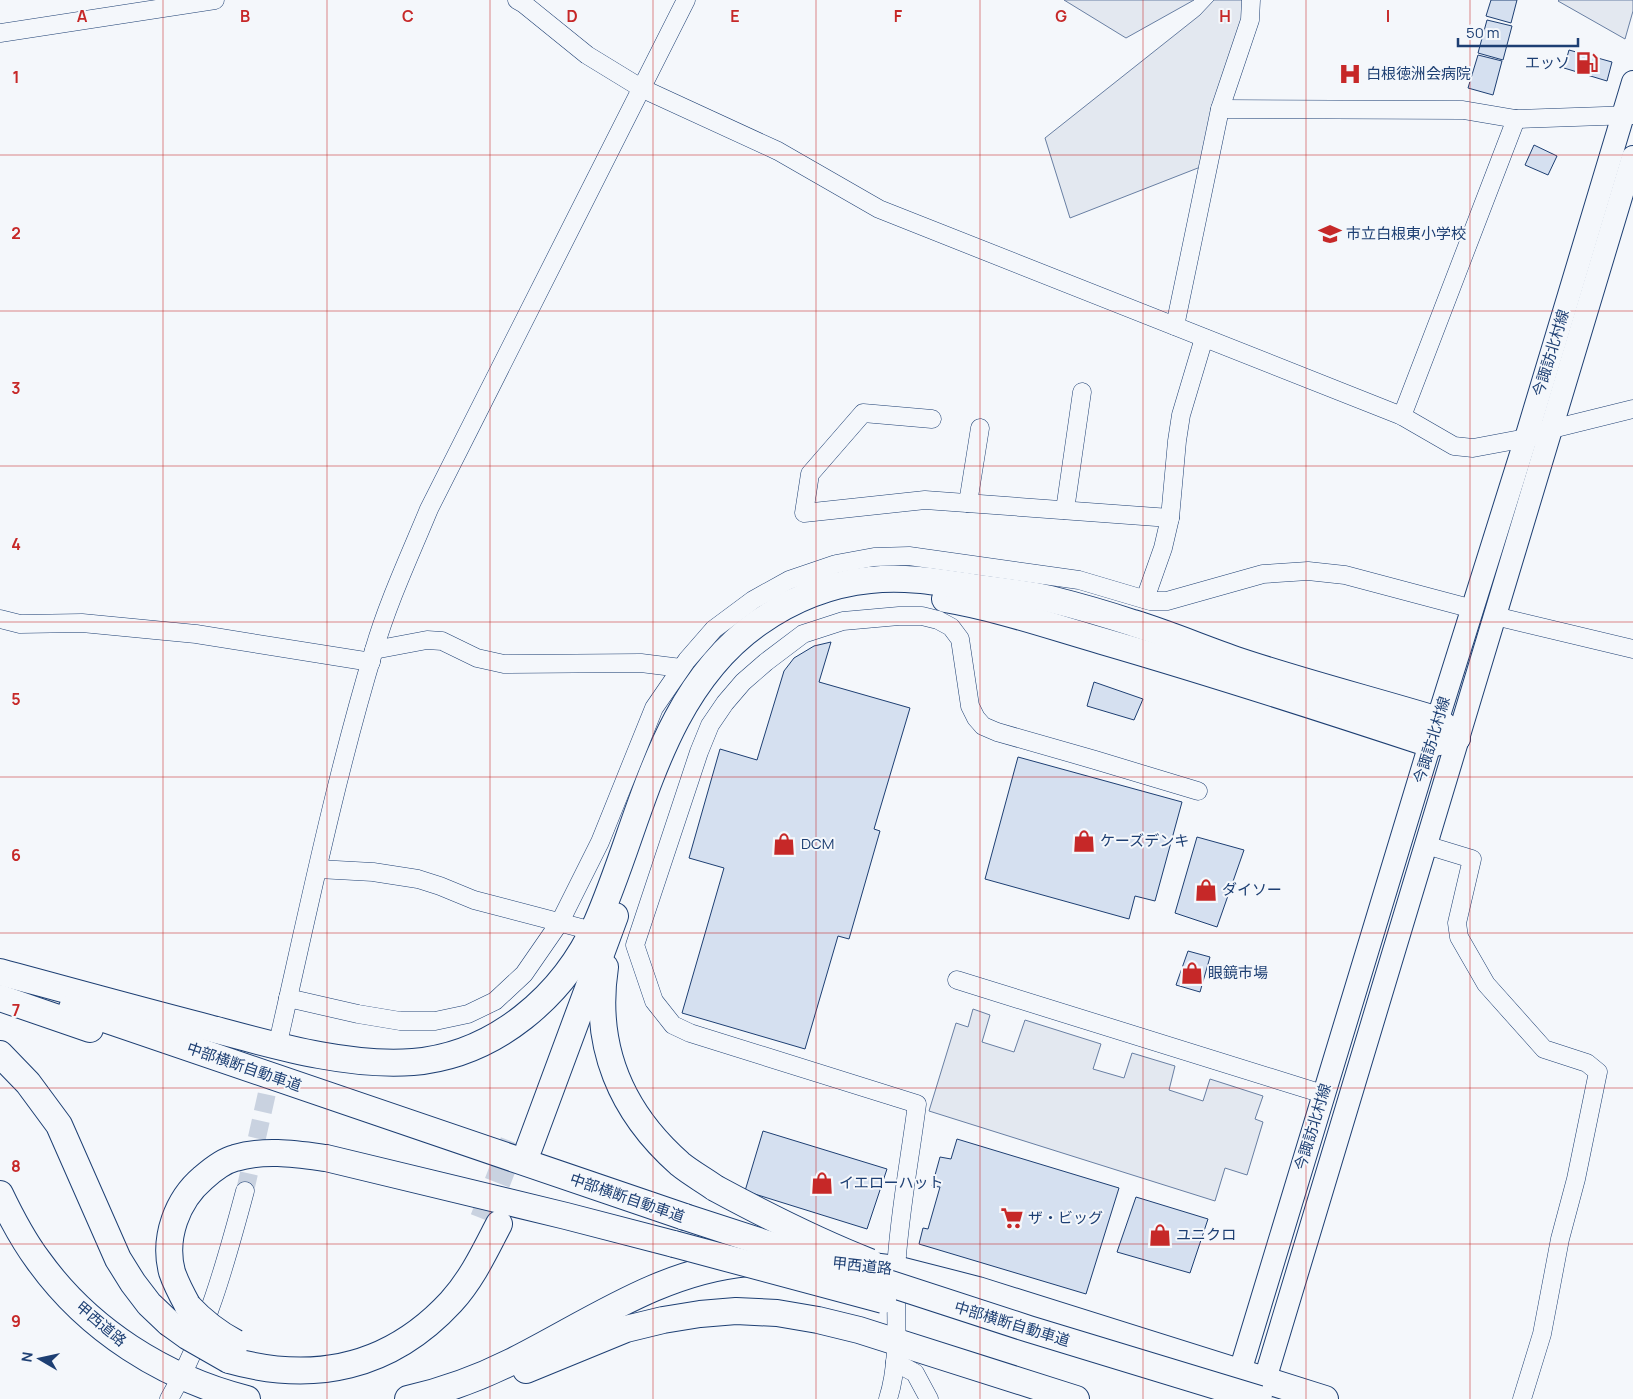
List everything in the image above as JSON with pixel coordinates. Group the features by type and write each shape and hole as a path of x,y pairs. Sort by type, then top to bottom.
{"highway":[{"path":"521,1145 608,933 680,747 699,709 717,681 739,658 786,624 812,612 870,596 900,594 963,602 1215,674 1457,738"},
{"path":"0,972 252,1040 356,1060 411,1062 439,1058 467,1050 493,1039 539,1004 562,980 578,956 608,933"},
{"path":"608,933 603,977 602,1011 607,1048 617,1082 634,1112 656,1140 682,1165 715,1188 760,1213 909,1278 1000,1312 1217,1378 1263,1394"},
{"name":"中部横断自動車道","path":"0,983 459,1142 680,1230 1263,1394"},
{"name":"中部横断自動車道","path":"0,998 448,1153 680,1230 1216,1399"},
{"path":"0,1054 28,1083 60,1125 118,1259 149,1304 179,1315 201,1320 216,1332 232,1351 318,1354 341,1350 384,1334 421,1308 438,1290 491,1222"},
{"path":"179,1315 178,1288 172,1269 170,1248 173,1225 180,1205 194,1186 214,1169 234,1158 260,1153 292,1153 326,1158 566,1216 680,1230"},
{"name":"甲西道路","path":"0,1194 17,1228 37,1260 59,1287 113,1337 141,1355 175,1388 221,1392 247,1399"},
{"name":"甲西道路","path":"0,1220 29,1266 51,1295 77,1321 106,1346 141,1370 175,1388 203,1399"},
{"name":"甲西道路","path":"408,1399 462,1383 511,1362 616,1305 675,1279 706,1269 774,1261 866,1264 896,1269 1024,1304 1240,1372 1263,1394 1325,1399"},
{"path":"453,1399 626,1329 663,1320 736,1311 777,1313 818,1320 895,1352 1076,1399"}],"main road":[{"name":"今諏訪北村線","path":"1232,1399 1434,732 1628,115 1633,82"},
{"name":"今諏訪北村線","path":"1263,1394 1457,738 1633,156"}],"street":[{"path":"0,33 215,0"},
{"path":"517,0 586,55 642,88 778,151 879,209 1402,416 1454,446 1473,448 1526,438 1552,429 1633,409"},
{"path":"280,1034 344,754 372,656 402,574 429,509 686,0"},
{"path":"1175,326 1220,108 1250,20 1251,0"},
{"path":"1220,108 1462,110 1516,119 1628,115"},
{"path":"1402,416 1516,119"},
{"path":"1145,599 1163,548 1170,518 1177,442 1182,415 1204,338"},
{"path":"1065,510 1082,392"},
{"path":"932,419 863,413 810,474 804,513 925,500 1170,518"},
{"path":"968,503 980,428"},
{"path":"288,998 358,1014 400,1021 435,1021 468,1014 494,1001 524,974 560,922 600,842 654,708 682,668 714,630 753,600 789,580 836,564 874,557 910,556 1079,580 1145,599 1168,601 1263,574 1308,570 1345,575 1473,608"},
{"path":"608,933 699,752 710,726 725,703 743,682 779,651 803,634 843,621 899,616 922,616 938,620 951,627 960,640 970,706 976,718 983,726 997,732 1198,791"},
{"path":"1495,616 1633,649"},
{"path":"0,619 20,624 82,623 196,634 372,656 427,640 442,641 477,658 504,664 641,663 682,668"},
{"path":"1426,845 1472,859 1457,923 1459,937 1486,984 1544,1049 1587,1063 1598,1072 1576,1178 1560,1239 1542,1334 1522,1399"},
{"path":"318,869 373,872 418,879 474,900 608,933 654,1001 673,1025 690,1033 917,1104 896,1269 895,1352 892,1387 888,1399"},
{"path":"957,980 1324,1094"},
{"path":"175,1388 212,1305 226,1263 245,1191"},
{"path":"895,1352 915,1372 928,1399"}],"shaded area":[{"path":"1064,0 1194,0 1126,38"},
{"path":"1214,0 1246,0 1245,16 1203,166 1070,218 1045,138 1200,15"},
{"path":"1633,0 1633,11 1625,39 1558,1"},
{"path":"973,1009 990,1015 982,1042 1014,1052 1025,1020 1101,1044 1093,1069 1124,1078 1132,1053 1175,1066 1169,1090 1203,1101 1210,1079 1263,1096 1255,1119 1263,1122 1247,1175 1225,1168 1215,1201 929,1111 956,1023 968,1027"}],"building":[{"path":"1491,0 1517,0 1511,23 1486,16"},
{"path":"1487,20 1512,26 1503,60 1478,53"},
{"path":"1569,50 1612,62 1607,81 1564,68"},
{"path":"1478,55 1502,61 1493,95 1468,88"},
{"path":"1534,145 1557,156 1548,175 1525,165"},
{"name":"DCM","path":"831,642 819,682 910,708 874,829 880,831 849,939 838,936 805,1049 682,1013 724,868 689,858 720,749 757,760 784,671 794,658 814,646"},
{"path":"1094,682 1143,699 1134,720 1087,706"},
{"name":"ケーズデンキ","path":"1018,757 1182,802 1155,901 1135,896 1129,919 985,879"},
{"path":"1197,837 1244,850 1217,927 1175,913"},
{"path":"1188,951 1210,957 1200,992 1176,985"},
{"path":"763,1131 887,1169 867,1229 745,1191"},
{"path":"957,1139 1119,1188 1086,1294 919,1244 923,1228 928,1229 940,1187 932,1186 940,1157 951,1159"},
{"path":"1136,1197 1208,1219 1190,1273 1117,1252"}],"tunnel":[{"path":"245,1191 280,1035"},
{"path":"483,1219 513,1142"}],"place":[{"name":"エッソ","path":"1587,63"},
{"name":"白根徳洲会病院","path":"1350,74"},
{"name":"市立白根東小学校","path":"1330,234"},
{"name":"ケーズデンキ","path":"1084,841"},
{"name":"DCM","path":"784,844"},
{"name":"ダイソー","path":"1206,890"},
{"name":"眼鏡市場","path":"1192,973"},
{"name":"イエローハット","path":"822,1183"},
{"name":"ザ・ビッグ","path":"1012,1218"},
{"name":"ユニクロ","path":"1160,1235"}]}
